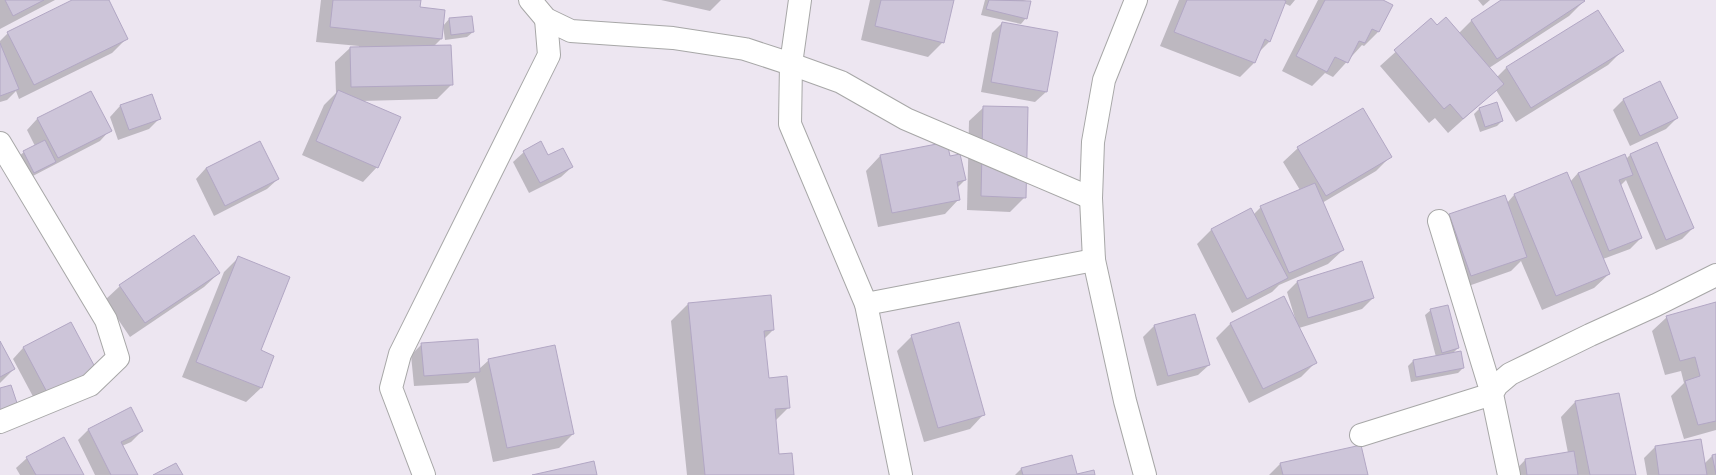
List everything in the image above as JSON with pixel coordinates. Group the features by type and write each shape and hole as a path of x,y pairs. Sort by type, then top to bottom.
{"street":[{"path":"530,0 546,19 571,31 673,38 745,49 791,64 841,82 906,119 1091,198"},
{"path":"800,0 791,64 790,124 866,304 901,475"},
{"path":"1136,0 1104,80 1093,142 1091,198 1094,260 1126,401 1145,475"},
{"path":"424,475 391,388 400,354 549,55 546,19"},
{"path":"0,143 106,320 118,358 90,385 0,422"},
{"path":"1439,221 1492,394 1509,475"},
{"path":"866,304 1094,260"},
{"path":"1361,435 1492,394 1497,385 1516,371 1716,275"}],"building":[{"path":"5,0 44,0 13,16"},
{"path":"72,0 109,0 128,39 34,85 7,32"},
{"path":"333,0 421,0 420,7 445,10 442,39 330,27"},
{"path":"881,0 954,0 944,43 875,26"},
{"path":"989,0 1031,1 1027,19 986,9"},
{"path":"1187,0 1286,1 1270,42 1265,39 1255,63 1174,32"},
{"path":"1325,0 1383,0 1393,5 1379,32 1372,29 1365,43 1359,41 1348,63 1335,57 1327,72 1296,56"},
{"path":"1501,0 1585,1 1497,59 1471,20"},
{"path":"1598,10 1624,51 1531,108 1506,67"},
{"path":"472,16 474,32 451,35 449,18"},
{"path":"1446,17 1504,84 1463,119 1450,104 1444,109 1394,50 1431,18 1437,25"},
{"path":"1002,22 1058,32 1047,92 991,82"},
{"path":"0,43 19,89 0,96"},
{"path":"451,45 453,85 351,87 350,47"},
{"path":"1660,81 1678,118 1640,136 1623,99"},
{"path":"338,90 401,117 378,168 316,141"},
{"path":"91,91 112,131 58,158 37,118"},
{"path":"152,94 161,119 129,130 120,105"},
{"path":"1497,102 1503,121 1485,127 1479,108"},
{"path":"983,106 1028,107 1026,198 981,196"},
{"path":"1363,108 1392,157 1326,196 1297,147"},
{"path":"45,140 56,162 34,173 23,151"},
{"path":"260,141 279,179 225,206 206,168"},
{"path":"541,141 548,155 563,148 573,167 540,183 523,151"},
{"path":"947,142 950,156 960,154 966,180 957,182 960,200 892,213 880,155"},
{"path":"1657,142 1694,228 1666,240 1630,154"},
{"path":"1625,154 1633,175 1619,180 1642,238 1609,251 1578,173"},
{"path":"1567,172 1610,274 1556,296 1514,194"},
{"path":"1315,183 1344,250 1289,273 1260,206"},
{"path":"1505,195 1527,257 1471,276 1449,214"},
{"path":"1251,208 1288,278 1247,299 1211,229"},
{"path":"194,235 220,273 145,323 119,285"},
{"path":"238,256 290,277 261,350 274,356 262,388 196,362"},
{"path":"1362,261 1374,298 1308,318 1297,281"},
{"path":"771,295 774,330 764,331 769,378 787,376 790,408 775,409 779,454 792,453 794,475 705,475 688,303"},
{"path":"1284,296 1317,363 1263,389 1230,323"},
{"path":"1716,302 1716,421 1698,425 1685,381 1700,376 1695,357 1680,361 1666,316"},
{"path":"1448,305 1459,348 1442,353 1430,309"},
{"path":"1195,314 1210,365 1168,376 1154,325"},
{"path":"71,322 96,369 48,394 23,347"},
{"path":"959,322 985,415 938,428 911,335"},
{"path":"478,339 480,372 424,376 421,343"},
{"path":"0,341 15,369 0,377"},
{"path":"555,345 574,434 507,448 488,359"},
{"path":"1461,351 1464,368 1416,377 1413,360"},
{"path":"11,385 18,406 0,412 0,388"},
{"path":"1619,393 1636,475 1590,475 1575,401"},
{"path":"131,407 143,431 121,442 138,475 111,475 88,429"},
{"path":"64,437 84,475 36,475 26,457"},
{"path":"1701,439 1707,475 1659,475 1655,446"},
{"path":"1361,445 1368,475 1283,475 1280,463"},
{"path":"1574,451 1578,475 1527,475 1525,459"},
{"path":"1716,454 1716,474 1712,455"},
{"path":"1072,455 1077,474 1094,470 1095,475 1023,475 1021,468"},
{"path":"594,461 597,475 532,475"},
{"path":"176,463 183,475 153,475"}]}
